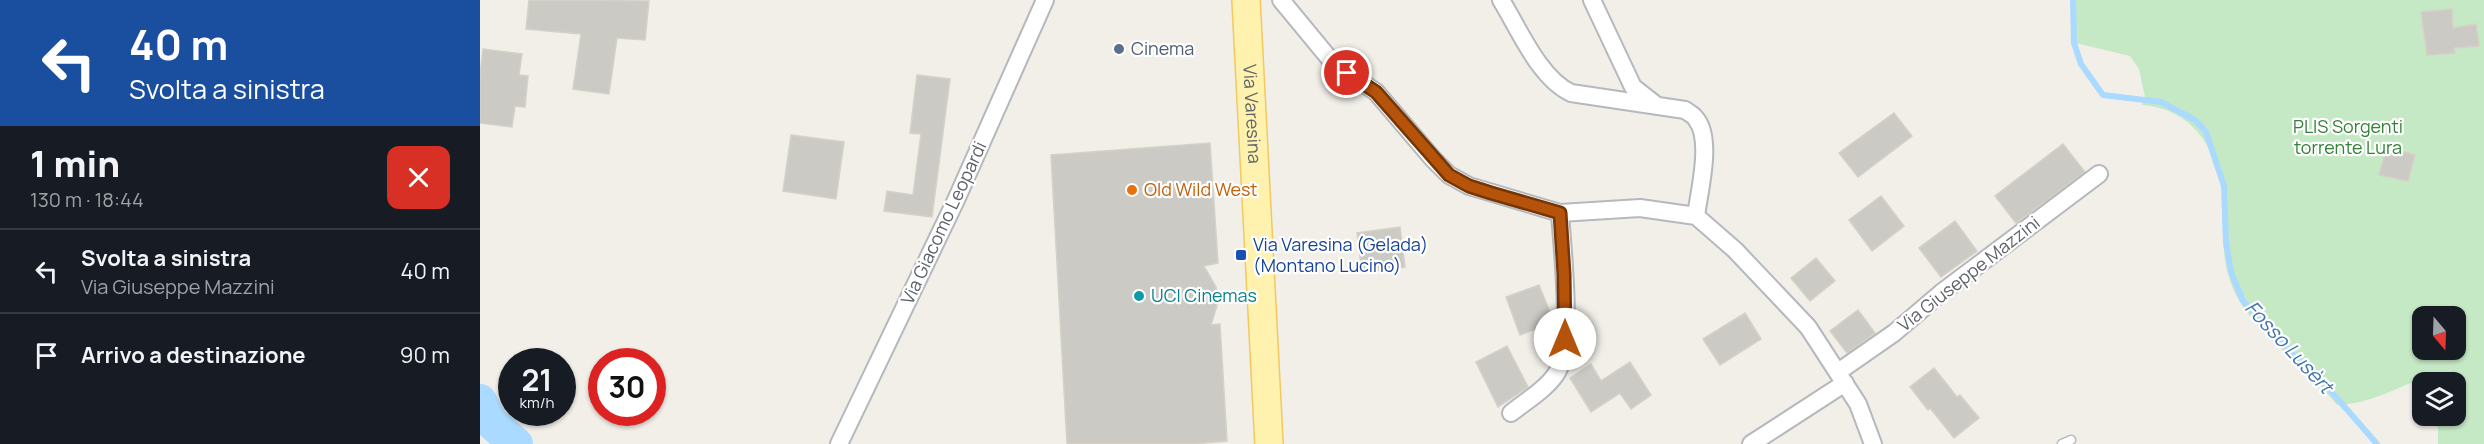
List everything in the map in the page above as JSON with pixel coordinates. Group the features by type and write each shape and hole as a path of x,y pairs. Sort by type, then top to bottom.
{"main road":[{"name":"Via Varesina","path":"1246,0 1269,444"}],"street":[{"name":"Via Giacomo Leopardi","path":"839,444 956,200 1045,0"},
{"path":"1281,0 1333,63 1376,92 1449,175 1480,189 1560,213 1640,208 1696,216 1735,250 1808,327 1858,404 1873,444"},
{"path":"1501,0 1546,74 1558,87 1570,93 1685,110 1696,118 1702,130 1704,150 1696,216"},
{"path":"1593,0 1634,87 1656,106"},
{"name":"Via Giuseppe Mazzini","path":"1751,444 1841,378 1941,293 2100,174"},
{"path":"1511,413 1544,387 1558,372 1562,356 1565,311 1560,213"}],"lane":[{"path":"2062,444 2071,440"}],"green space":[{"name":"PLIS Sorgenti torrente Lura","path":"2071,0 2484,0 2484,444 2438,444 2438,426 2466,426 2466,372 2412,372 2412,383 2373,398 2337,405 2306,369 2295,363 2256,324 2240,302 2226,266 2222,190 2214,158 2197,132 2186,121 2173,113 2142,105 2145,97 2139,69 2130,56 2071,42"}],"building":[{"path":"529,0 649,1 645,40 617,38 609,94 573,89 581,34 526,29"},
{"path":"2452,9 2453,28 2476,24 2479,46 2454,48 2455,53 2427,55 2421,12"},
{"path":"483,49 522,54 519,75 528,76 525,107 515,106 512,127 480,123 480,75"},
{"path":"917,75 950,79 932,217 884,211 887,191 913,195 921,134 910,133"},
{"path":"1894,113 1912,136 1858,177 1839,153"},
{"path":"791,135 844,142 836,199 783,191"},
{"name":"UCI Cinemas","path":"1210,143 1218,263 1204,266 1216,287 1219,299 1211,325 1220,324 1227,441 1193,444 1067,444 1051,155"},
{"path":"2063,144 2085,172 2016,223 1995,196"},
{"path":"2387,147 2415,155 2408,181 2379,175"},
{"path":"1881,196 1904,226 1872,251 1849,220"},
{"path":"1955,221 1977,251 1941,277 1919,248"},
{"path":"1400,227 1405,267 1362,273 1357,233"},
{"path":"1816,258 1835,281 1810,301 1791,278"},
{"path":"1539,285 1554,322 1520,335 1506,297"},
{"path":"1858,310 1875,333 1847,353 1830,331"},
{"path":"1745,313 1761,339 1720,365 1703,339"},
{"path":"1507,346 1528,387 1498,407 1476,362"},
{"path":"1630,362 1651,395 1631,409 1620,393 1591,412 1570,378 1591,364 1601,381"},
{"path":"1934,368 1957,397 1960,395 1979,418 1954,438 1910,387"}],"waterway":[{"name":"Fosso Lusèrt","path":"2073,0 2074,43 2081,64 2103,95 2161,102 2195,120 2206,132 2224,186 2226,243 2231,272 2243,301 2298,360 2309,366 2377,444"},
{"path":"480,401 491,422 516,444"}],"place":[{"name":"Cinema","path":"1119,49"},
{"name":"Old Wild West","path":"1132,190"},
{"name":"Via Varesina (Gelada) (Montano Lucino)","path":"1241,255"},
{"name":"UCI Cinemas","path":"1139,296"}],"route":[{"path":"1347,73 1376,92 1449,175 1469,186 1560,213 1565,339"}]}
